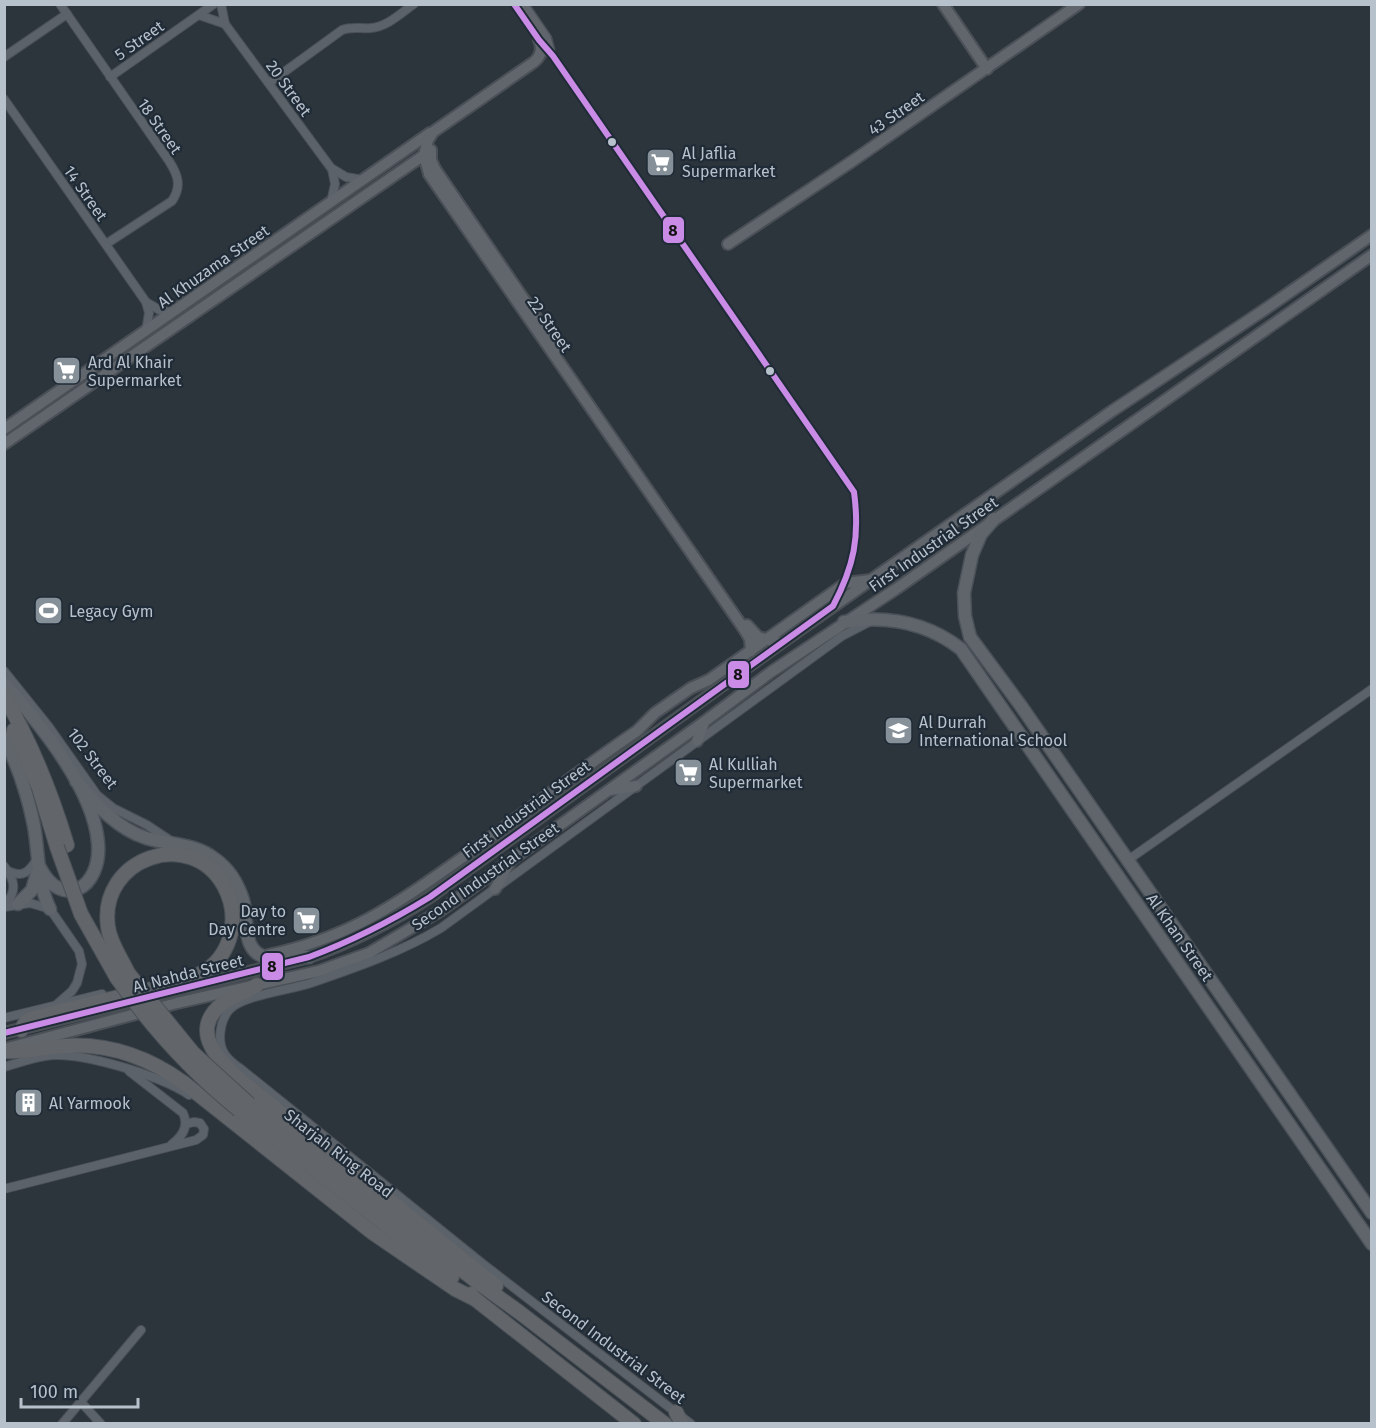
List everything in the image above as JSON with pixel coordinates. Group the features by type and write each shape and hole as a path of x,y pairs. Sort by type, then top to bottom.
{"highway":[{"path":"4,696 39,761 55,806 62,846"},
{"path":"4,712 32,772 62,846"},
{"name":"Sharjah Ring Road","path":"62,846 78,883 86,913 112,953 123,975 244,1107 459,1282 475,1299 634,1424"},
{"path":"21,1030 25,1023 33,1018 196,976 207,970 226,949 231,936 233,909 222,882 204,864 181,855 153,857 139,862 126,872 115,886 109,904 108,925 123,975"},
{"path":"257,985 225,1002 213,1014 208,1039 215,1056 245,1084 500,1288 519,1312"},
{"path":"4,1050 26,1051 78,1045 135,1056 168,1072 374,1233 455,1289 475,1299"},
{"name":"Sharjah Ring Road","path":"244,1107 665,1424"}],"main road":[{"path":"514,4 539,40"},
{"path":"521,4 547,42 548,50"},
{"name":"Al Khan Street","path":"994,519 978,541 968,573 964,601 970,637 1021,706 1371,1213"},
{"path":"844,622 875,619"},
{"name":"Al Khan Street","path":"875,619 896,620 923,628 960,649 1371,1244"},
{"path":"4,683 41,729 76,781 88,804 97,833 99,854 94,874 82,888 61,890 48,882 38,862"},
{"path":"4,737 26,791 34,830 41,886 50,909"},
{"path":"76,781 104,812 127,829 147,838 203,851 223,864 231,874 243,900 248,941 256,952 263,957 275,959 295,956 309,957"},
{"path":"18,904 32,890 38,862"}],"street":[{"name":"18 Street","path":"60,4 176,172 179,187 172,201 106,244"},
{"name":"5 Street","path":"110,77 214,4"},
{"name":"20 Street","path":"221,4 225,24 331,168"},
{"path":"269,83 342,30 381,26 414,4"},
{"path":"943,4 987,69"},
{"name":"43 Street","path":"728,244 1079,4"},
{"path":"4,57 67,14"},
{"path":"199,15 225,24"},
{"path":"428,153 428,140 438,128 539,57 541,50 539,40"},
{"path":"428,153 440,133 543,60 548,50"},
{"name":"14 Street","path":"4,99 146,302"},
{"name":"Al Khuzama Street","path":"5,439 35,407 438,128"},
{"name":"Al Khuzama Street","path":"5,439 428,153"},
{"name":"22 Street","path":"428,153 448,189 750,630 765,640"},
{"name":"22 Street","path":"428,153 429,174 744,628 750,639 751,651"},
{"path":"331,168 345,177 364,180"},
{"path":"331,168 335,184 331,203"},
{"name":"First Industrial Street","path":"309,957 356,940 393,921 468,870 780,643 1112,411 1264,310 1371,235"},
{"name":"First Industrial Street","path":"257,985 319,971 346,962 377,948 440,911 771,672 896,589 1371,255"},
{"path":"146,302 161,310 172,312"},
{"path":"146,302 148,319 146,331"},
{"path":"263,957 319,942 376,916 478,846 637,731 655,713 688,690 709,680 846,583 870,580"},
{"name":"Second Industrial Street","path":"691,1424 679,1418 260,1086 225,1054 220,1040 222,1027 226,1015 234,1006 246,1000 308,984 424,938 495,889 842,636 875,619"},
{"path":"765,640 780,643"},
{"name":"102 Street","path":"4,671 97,795 113,807 175,843"},
{"path":"1128,860 1371,689"},
{"path":"697,741 704,722"},
{"path":"608,790 636,786"},
{"path":"468,870 478,846"},
{"path":"495,889 513,857"},
{"path":"6,869 15,874 24,874 38,862"},
{"path":"4,906 12,898 14,891 6,869"},
{"path":"4,906 37,904 50,909 79,951 82,964 81,974 72,991 56,1005"},
{"path":"376,916 393,921"},
{"name":"Al Nahda Street","path":"4,1033 309,957"},
{"path":"346,962 362,964"},
{"name":"Al Nahda Street","path":"4,1050 177,1003 257,985"},
{"path":"4,1018 105,994 119,997"},
{"path":"4,1067 46,1055 63,1055 126,1068 167,1082 209,1109 222,1113"},
{"path":"126,1068 179,1109 186,1119 182,1136 169,1147"},
{"path":"4,1189 196,1140 203,1135 204,1129 200,1123 186,1124"},
{"path":"62,1424 141,1330"},
{"path":"80,1401 101,1424"}],"transit line":[{"name":"8","path":"4,1033 309,957 371,930 430,897 833,606 846,578 854,551 856,537 854,492 553,56 514,4"}],"place":[{"name":"Al Jaflia Supermarket","path":"661,162"},
{"name":"Ard Al Khair Supermarket","path":"67,371"},
{"name":"Legacy Gym","path":"48,611"},
{"name":"Al Durrah International School","path":"898,731"},
{"name":"Al Kulliah Supermarket","path":"688,773"},
{"name":"Day to Day Centre","path":"307,920"},
{"name":"Al Yarmook","path":"28,1103"}]}
